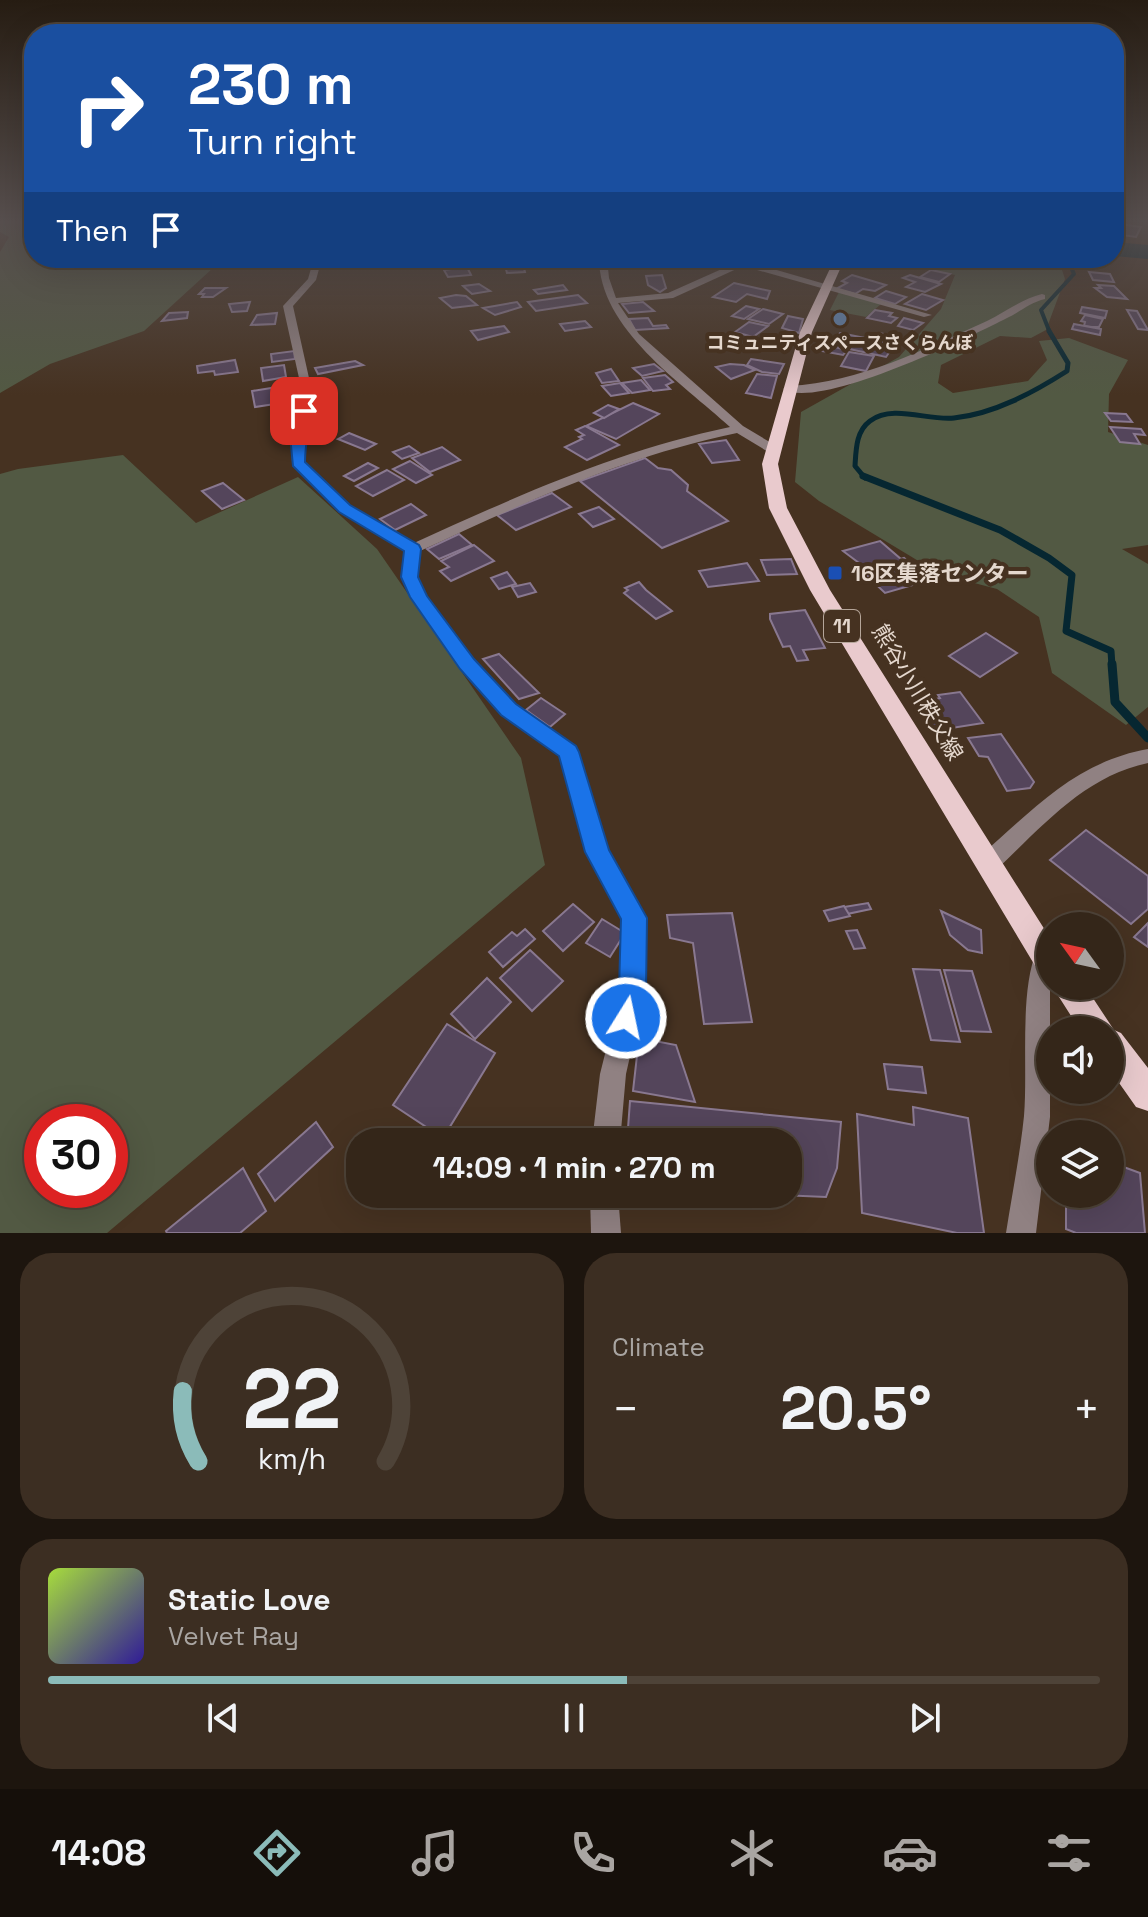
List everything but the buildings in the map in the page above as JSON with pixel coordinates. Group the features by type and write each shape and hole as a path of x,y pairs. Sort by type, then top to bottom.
{"main road":[{"name":"熊谷小川秩父線","path":"829,280 806,332 770,464 778,508 820,590 1036,942"},
{"path":"1124,1063 1148,1095"}],"street":[{"path":"312,280 288,306 304,378 303,427 297,435 298,463 344,508 413,549"},
{"path":"606,280 625,325 646,349 739,429 774,450"},
{"path":"613,301 670,296 706,280"},
{"path":"799,280 927,315"},
{"path":"789,389 818,389 860,377 920,355 1042,297"},
{"path":"413,549 491,513 651,448 685,438 739,429"},
{"path":"413,549 409,577 419,597 467,664 508,709 568,752 597,852 634,918 633,990 613,1074 607,1128"},
{"path":"987,864 1101,768 1143,761"},
{"path":"1021,1233 1037,1117 1040,1000"},
{"path":"605,1208 606,1233"}],"green space":[{"path":"0,280 200,280 144,331 50,364 0,393"},
{"path":"953,280 1065,280 1046,330 1031,338 1000,336 941,365 938,383 953,393 1028,381 1047,360 1039,341 1069,338 1128,360 1109,394 1108,432 1148,445 1148,545 1122,549 1148,564 1148,707 1126,725 1052,673 1039,617 997,589 940,574 819,501 795,482 801,412 899,357 941,309"},
{"path":"839,292 881,304 866,317 830,310"},
{"path":"123,455 196,523 298,477 377,549 521,758 545,865 107,1233 0,1233 0,474"}],"waterway":[{"path":"1050,332 1041,310 1069,280"},
{"path":"863,476 855,466 858,441 865,425 879,416 900,413 944,418 969,416 1013,401 1067,371 1068,363 1050,332"},
{"path":"863,476 1000,530 1072,575 1066,631 1111,651 1112,666"},
{"path":"1112,664 1115,702 1148,738"}],"place":[{"name":"コミュニティスペースさくらんぼ","path":"840,319"},
{"name":"16区集落センター","path":"835,573"}],"route":[{"path":"304,411 303,427 297,435 298,463 344,508 413,549 409,577 419,597 467,664 508,709 568,752 597,852 634,918 633,990 626,1018"}]}
